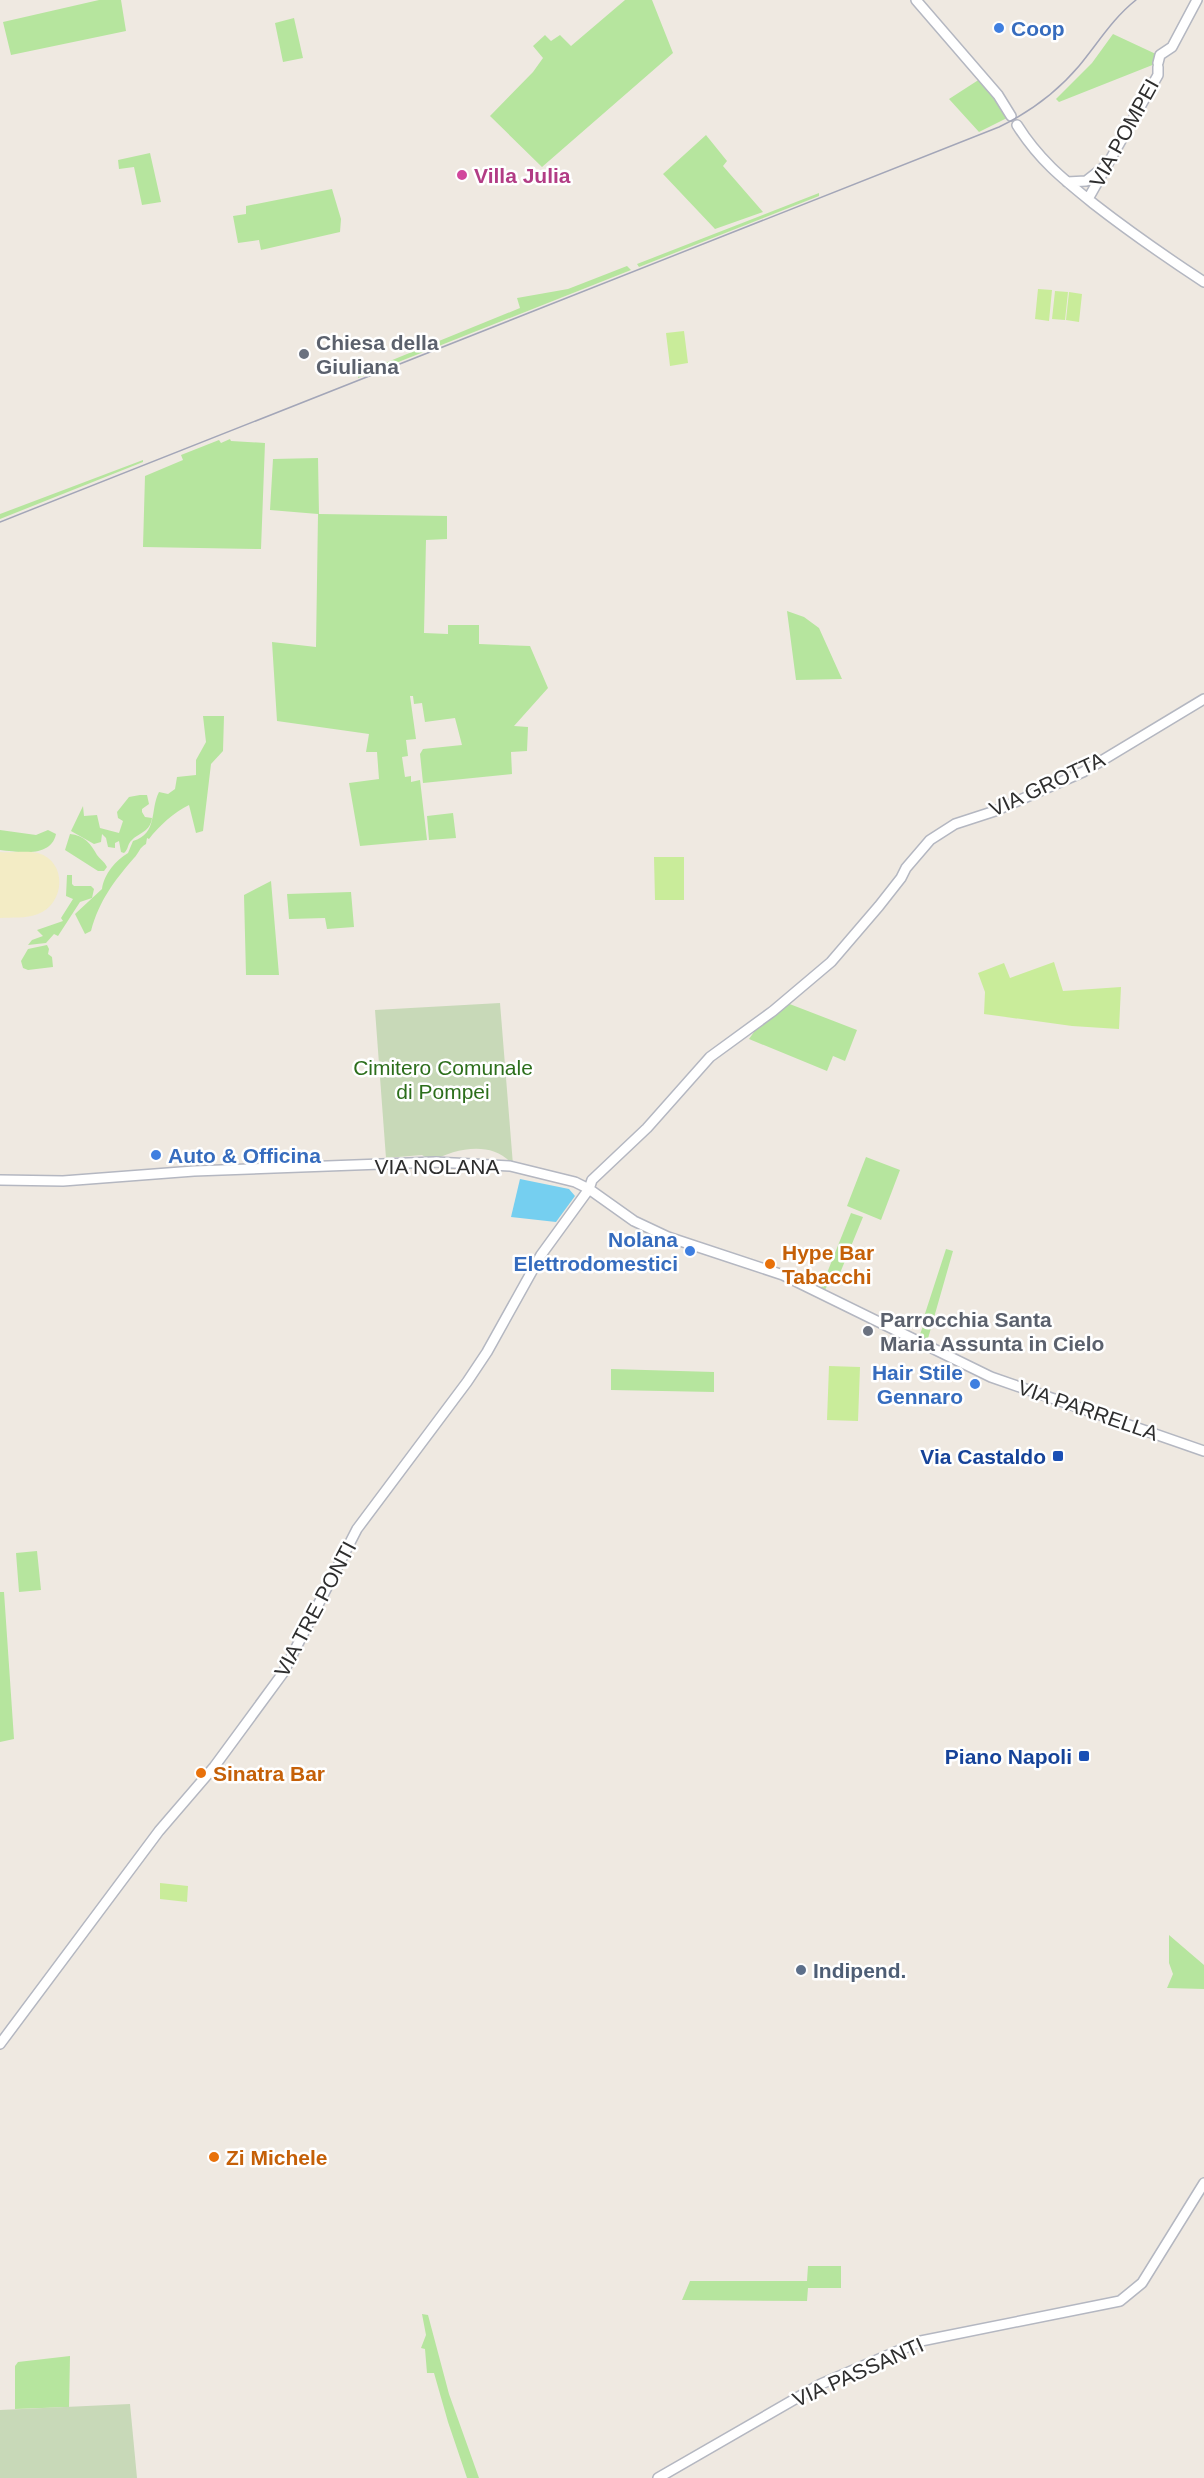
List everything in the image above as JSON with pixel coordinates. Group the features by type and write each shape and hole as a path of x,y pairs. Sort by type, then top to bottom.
{"street":[{"path":"916,0 998,95 1011,116"},
{"name":"VIA POMPEI","path":"1089,199 1158,75 1160,56 1172,47 1197,0"},
{"path":"1017,125 1032,148 1067,182 1138,239 1204,282"},
{"path":"1067,182 1086,181 1110,161"},
{"path":"1097,184 1096,201 1099,208"},
{"name":"VIA GROTTA","path":"589,1189 592,1180 647,1128 710,1057 773,1011 831,962 902,878 906,868 930,840 946,828 1004,807 1083,772 1204,699"},
{"name":"VIA NOLANA","path":"0,1180 63,1181 194,1171 435,1162 510,1167 575,1182 589,1189 634,1221 668,1237 783,1275 972,1369"},
{"name":"VIA TRE PONTI","path":"0,2044 159,1831 220,1759 283,1673 357,1529 467,1382 487,1352 541,1255 589,1189"},
{"name":"VIA PARRELLA","path":"972,1369 1204,1451"},
{"name":"VIA PASSANTI","path":"658,2478 821,2384 921,2341 1119,2301 1134,2292 1149,2273 1204,2184"}],"green space":[{"path":"99,0 121,0 126,31 11,55 3,22"},
{"path":"625,0 652,0 673,53 542,167 490,116 533,72 543,58 533,46 545,35 551,41 560,35 571,46"},
{"path":"294,18 303,58 283,62 275,23"},
{"path":"1113,34 1158,55 1155,64 1059,102 1056,99 1092,63"},
{"path":"980,79 993,93 1007,118 979,132 949,99"},
{"path":"706,135 727,161 723,166 763,212 715,229 663,174"},
{"path":"150,153 161,202 142,205 134,167 119,169 118,160"},
{"path":"332,189 341,219 340,232 261,250 259,240 238,243 233,216 246,214 246,206"},
{"path":"819,193 819,196 639,267 637,264"},
{"path":"627,266 631,270 358,378 358,374 520,308 517,298 568,289"},
{"path":"1038,289 1052,290 1049,321 1035,319"},
{"path":"1055,291 1068,292 1065,320 1052,319"},
{"path":"1069,292 1082,294 1079,322 1066,320"},
{"path":"684,331 688,363 670,366 666,333"},
{"path":"230,439 231,441 265,443 261,549 143,547 145,476 183,460 181,455 219,440 221,443"},
{"path":"318,458 319,514 447,516 447,539 426,540 424,633 448,634 448,625 479,625 479,644 530,646 548,688 514,726 528,727 527,751 511,752 512,774 423,783 420,754 423,749 462,745 455,718 425,722 422,703 414,704 413,696 410,696 416,739 406,740 408,756 402,757 405,777 411,776 411,782 420,780 427,840 360,846 349,783 379,779 377,752 366,752 369,734 277,721 272,642 316,647 318,514 270,510 273,459"},
{"path":"143,460 143,462 0,519 0,514"},
{"path":"787,611 804,617 819,628 842,679 796,680"},
{"path":"203,716 224,716 223,751 211,764 203,831 196,833 189,805 167,820 149,839 147,838 146,844 114,883 98,910 91,931 85,934 75,914 102,889 108,873 119,859 128,853 133,841 146,833 150,827 159,792 168,794 175,789 177,777 196,775 196,760 206,742"},
{"path":"147,795 149,804 142,809 142,812 145,817 152,818 151,823 130,842 124,853 121,852 119,841 115,843 115,848 108,847 106,838 102,834 101,842 94,844 71,831 83,806 84,816 97,815 100,828 119,833 123,821 118,818 117,812 129,797"},
{"path":"453,813 456,838 429,840 427,816"},
{"path":"0,830 36,835 48,830 56,834 48,847 33,852 16,852 0,850"},
{"path":"70,834 83,838 90,844 107,867 104,871 98,871 65,850"},
{"path":"654,857 684,857 684,900 655,900"},
{"path":"67,875 72,875 74,886 91,886 94,889 92,898 80,902 58,936 54,934 46,943 28,945 32,940 43,936 37,930 63,921 61,918 73,899 66,896"},
{"path":"271,881 279,975 246,975 244,895"},
{"path":"351,892 354,927 327,929 325,918 289,919 287,894"},
{"path":"47,945 53,967 28,970 23,968 21,961 28,949"},
{"path":"1054,962 1063,991 1121,987 1119,1029 1072,1026 984,1014 985,992 978,973 1004,963 1010,978"},
{"name":"Cimitero Comunale di Pompei","path":"500,1003 513,1165 505,1157 485,1149 463,1150 432,1161 422,1155 386,1158 375,1010"},
{"path":"787,1003 857,1030 845,1061 833,1056 827,1071 749,1039 754,1032 750,1030"},
{"path":"866,1157 900,1170 881,1220 847,1206"},
{"path":"851,1213 863,1217 838,1278 832,1276 825,1290 821,1288"},
{"path":"946,1249 953,1251 927,1342 919,1337 923,1326 921,1326"},
{"path":"829,1366 860,1367 858,1421 827,1420"},
{"path":"611,1369 714,1372 714,1392 611,1390"},
{"path":"37,1551 41,1590 19,1592 16,1553"},
{"path":"0,1592 4,1592 14,1739 0,1742"},
{"path":"160,1883 188,1886 187,1902 160,1899"},
{"path":"1169,1935 1204,1965 1204,1989 1167,1988 1173,1974 1169,1963"},
{"path":"808,2266 841,2266 841,2288 808,2288 807,2301 682,2300 690,2281 807,2281"},
{"path":"422,2314 428,2315 449,2394 479,2478 467,2478 434,2373 427,2373 425,2349 421,2348 426,2335"},
{"path":"70,2356 69,2407 15,2409 15,2366 18,2362"},
{"path":"130,2404 137,2478 0,2478 0,2410"}],"sand":[{"path":"0,852 38,853 48,858 54,865 58,874 58,893 54,902 47,909 29,917 0,918"}],"water":[{"path":"520,1179 569,1189 575,1196 556,1222 511,1217"}],"railway":[{"path":"0,522 999,127 1032,108 1062,84 1113,23 1136,0"}],"place":[{"name":"Coop","path":"999,28"},
{"name":"Villa Julia","path":"462,175"},
{"name":"Chiesa della Giuliana","path":"304,354"},
{"name":"Auto & Officina","path":"156,1155"},
{"name":"Nolana Elettrodomestici","path":"690,1251"},
{"name":"Hype Bar Tabacchi","path":"770,1264"},
{"name":"Parrocchia Santa Maria Assunta in Cielo","path":"868,1331"},
{"name":"Hair Stile Gennaro","path":"975,1384"},
{"name":"Via Castaldo","path":"1058,1456"},
{"name":"Piano Napoli","path":"1084,1756"},
{"name":"Sinatra Bar","path":"201,1773"},
{"name":"Indipend.","path":"801,1970"},
{"name":"Zi Michele","path":"214,2157"}]}
